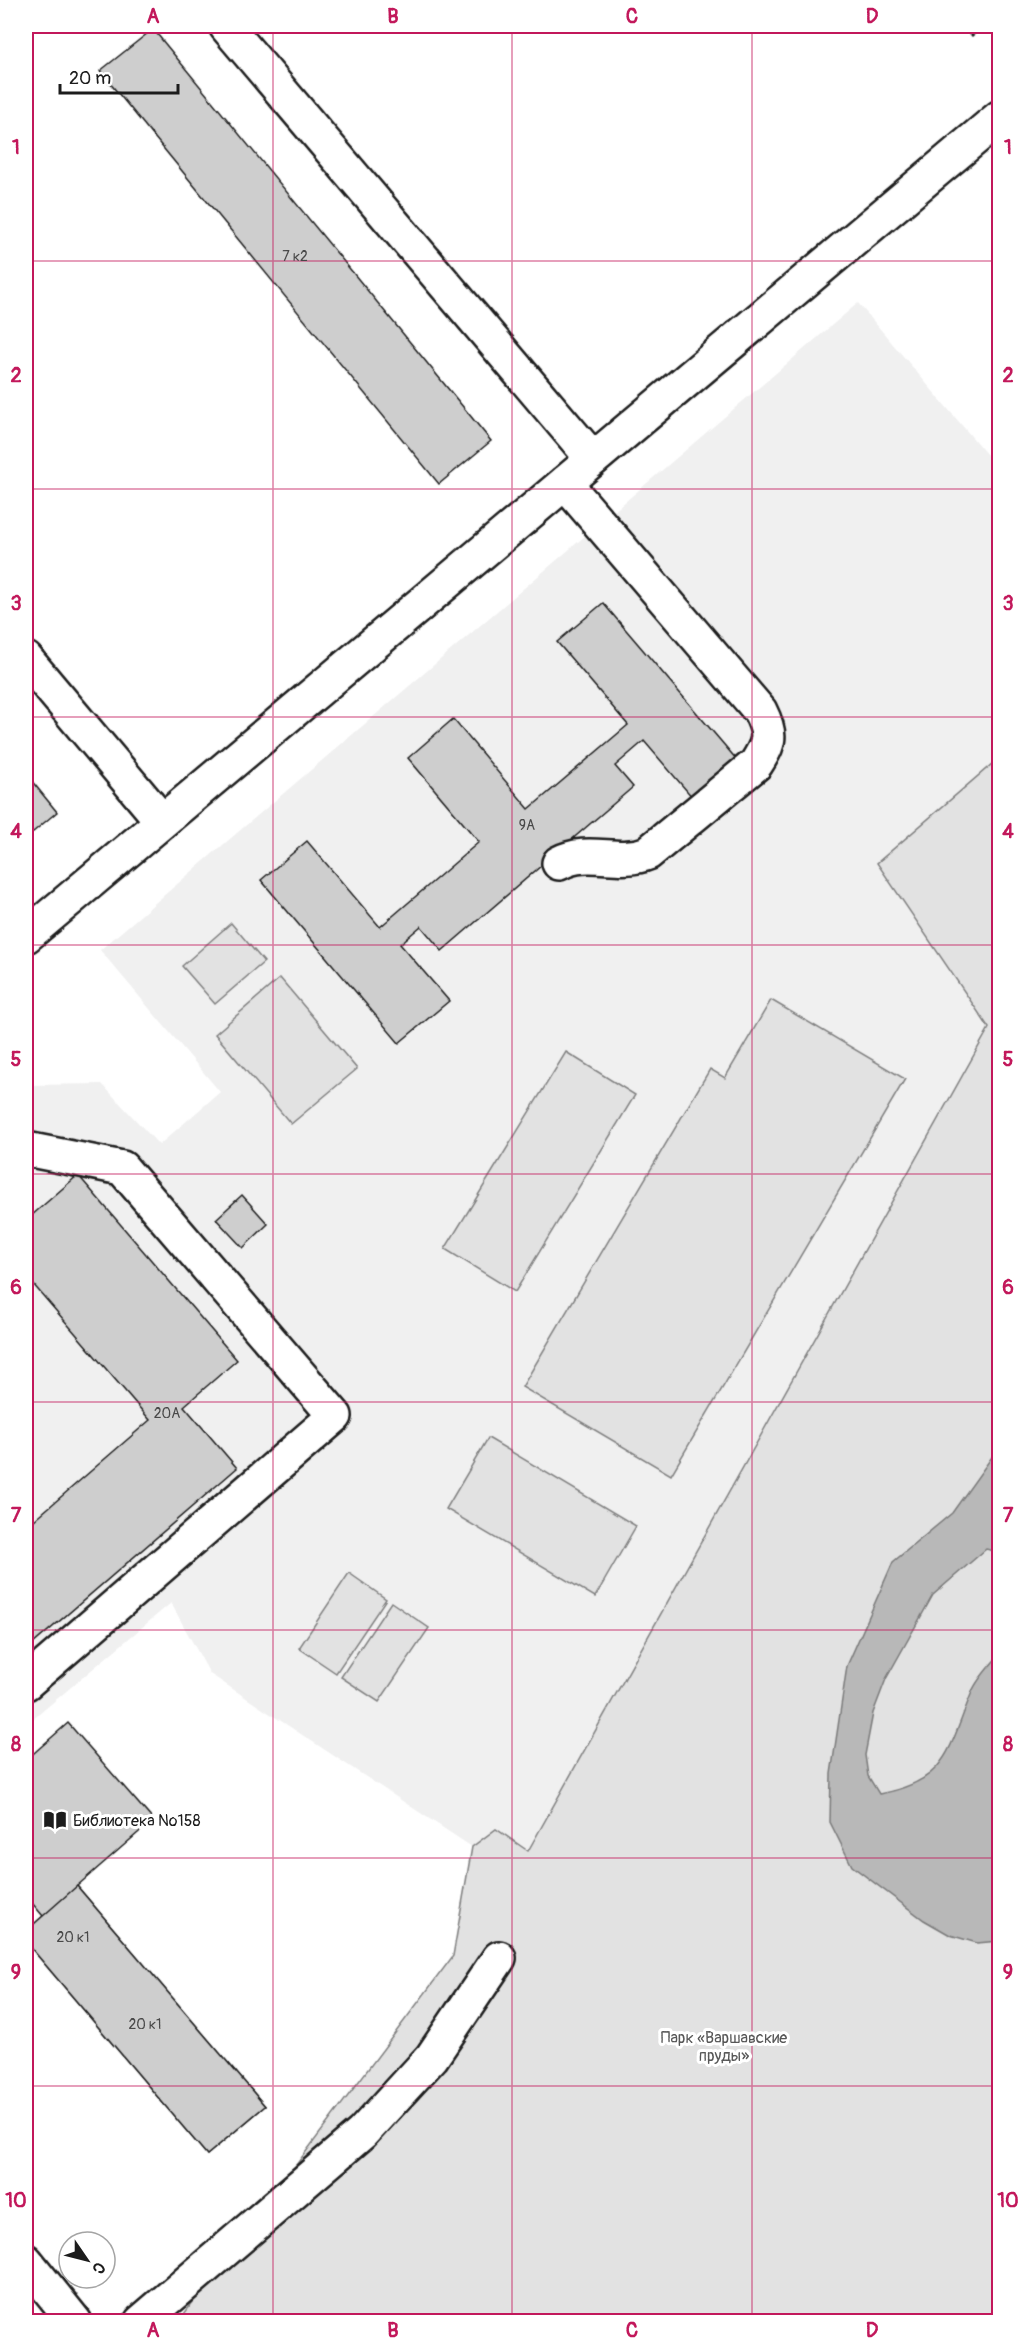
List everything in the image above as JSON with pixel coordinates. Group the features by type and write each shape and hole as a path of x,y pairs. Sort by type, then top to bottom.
{"main road":[{"path":"226,26 594,459"},
{"path":"26,936 999,117"},
{"path":"559,863 578,855 630,858 648,853 756,764 768,745 768,727 760,711 565,483"},
{"path":"26,659 162,821"},
{"path":"26,1149 122,1168 335,1416 26,1683"},
{"path":"141,2322 362,2133 432,2057 499,1958"},
{"path":"26,2261 75,2322"}],"shaded area":[{"path":"858,303 999,469 999,758 877,863 989,1028 528,1851 496,1829 472,1847 210,1674 171,1603 26,1725 26,1085 102,1084 159,1145 220,1092 100,950"},
{"path":"999,1447 999,1552 986,1549 933,1595 886,1679 873,1713 865,1755 868,1776 879,1794 920,1781 943,1760 974,1687 999,1655 999,1941 977,1943 950,1935 924,1920 852,1866 830,1822 831,1774 847,1666 893,1562 952,1513"}],"green space":[{"name":"Парк «Варшавские пруды»","path":"999,758 999,2321 178,2322 453,1956 472,1847 496,1829 528,1851 989,1028 877,863"},
{"path":"231,923 264,962 215,1004 182,966"},
{"path":"280,978 357,1069 291,1124 215,1034"},
{"path":"771,1000 905,1079 671,1475 522,1387 710,1069 725,1078"},
{"path":"566,1052 635,1095 515,1292 445,1249"},
{"path":"488,1438 636,1526 595,1597 446,1509"},
{"path":"349,1573 386,1599 336,1673 299,1648"},
{"path":"391,1602 429,1628 379,1702 341,1677"}],"building":[{"path":"963,26 984,26 972,36"},
{"path":"153,29 491,441 439,484 100,71"},
{"path":"603,603 737,760 693,798 644,741 615,766 633,787 442,951 421,926 400,944 449,1001 399,1043 261,880 307,841 380,927 479,842 408,758 453,719 529,809 628,725 557,642"},
{"path":"26,774 57,812 26,838"},
{"path":"78,1175 237,1360 184,1406 237,1468 26,1650 26,1527 150,1420 26,1276 26,1210 31,1216"},
{"path":"242,1195 268,1224 243,1248 216,1219"},
{"path":"68,1723 153,1820 77,1886 265,2106 207,2155 26,1942 26,1931 43,1916 26,1896 26,1760"},
{"path":"77,1886 265,2106 207,2155 26,1942 26,1931"}],"place":[{"name":"Библиотека №158","path":"55,1820"}]}
